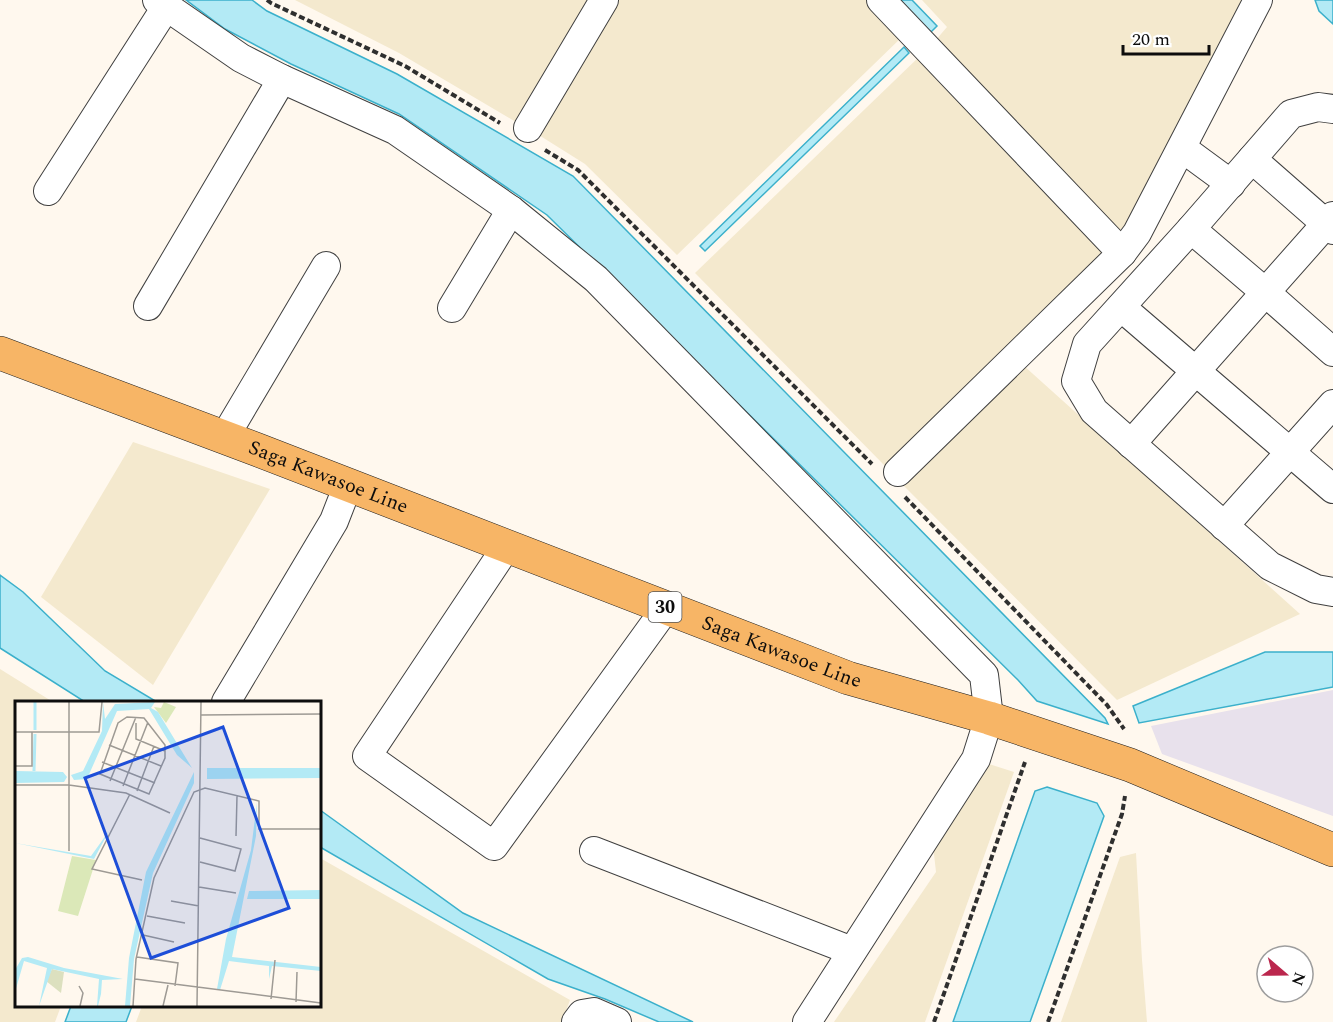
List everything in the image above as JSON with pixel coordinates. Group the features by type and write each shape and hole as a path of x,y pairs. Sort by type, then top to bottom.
{"main road":[{"name":"Saga Kawasoe Line","path":"0,353 848,678 988,718 1130,765 1333,850"}],"street":[{"path":"524,133 604,0"},
{"path":"881,0 1122,253"},
{"path":"891,478 1122,253 1137,233 1258,0"},
{"path":"48,191 161,3 241,58 395,130 511,210 596,279 984,675 988,718 976,759 807,1022"},
{"path":"148,306 282,79"},
{"path":"1327,584 1270,566 1094,411 1076,381 1087,344 1291,114 1318,107 1333,109"},
{"path":"1182,148 1231,184"},
{"path":"1131,444 1265,292 1331,224 1252,159"},
{"path":"452,308 511,210"},
{"path":"1191,229 1333,352"},
{"path":"224,438 326,266"},
{"path":"1120,307 1332,487"},
{"path":"1224,526 1333,404"},
{"path":"227,701 334,521 348,485"},
{"path":"507,546 367,756 494,846 666,608"},
{"path":"594,851 852,951"},
{"path":"576,1022 582,1014 594,1012 617,1022"}],"path":[{"path":"267,0 405,66 524,133 578,170 891,478 1107,705 1125,732 1130,765 1122,814 1048,1022"},
{"path":"934,1022 1026,762 1018,753"}],"shaded area":[{"path":"295,0 594,0 521,125 399,53"},
{"path":"610,0 867,0 902,37 677,255 585,164 534,132"},
{"path":"922,0 1245,0 1127,227 1114,231 935,41 947,27"},
{"path":"921,55 1108,253 885,466 695,273"},
{"path":"1023,365 1300,614 1117,700 900,482"},
{"path":"133,442 270,489 153,685 41,597"},
{"path":"0,669 51,701 15,701 15,1007 61,1007 55,1022 0,1022"},
{"path":"1333,690 1333,816 1162,754 1151,726"},
{"path":"989,764 1014,772 925,1022 834,1022 936,872 933,845"},
{"path":"1136,853 1147,1022 1061,1022 1120,857"},
{"path":"321,859 570,1000 562,1022 136,1022 142,1007 321,1007"}],"water":[{"path":"186,0 252,0 267,11 397,74 573,176 1105,718 1108,724 1037,701 547,215 399,114 291,64 225,29"},
{"path":"899,0 912,0 937,26 930,33"},
{"path":"1315,0 1333,0 1333,24 1319,11"},
{"path":"904,47 909,53 705,251 700,246"},
{"path":"0,575 23,592 105,671 155,701 83,701 0,648"},
{"path":"1265,652 1333,652 1333,687 1139,723 1133,706"},
{"path":"1047,787 1097,803 1104,816 1030,1022 953,1022 1035,791"},
{"path":"321,811 463,913 693,1022 659,1022 605,999 548,979 321,848"},
{"path":"71,1007 132,1007 126,1022 65,1022"}]}
